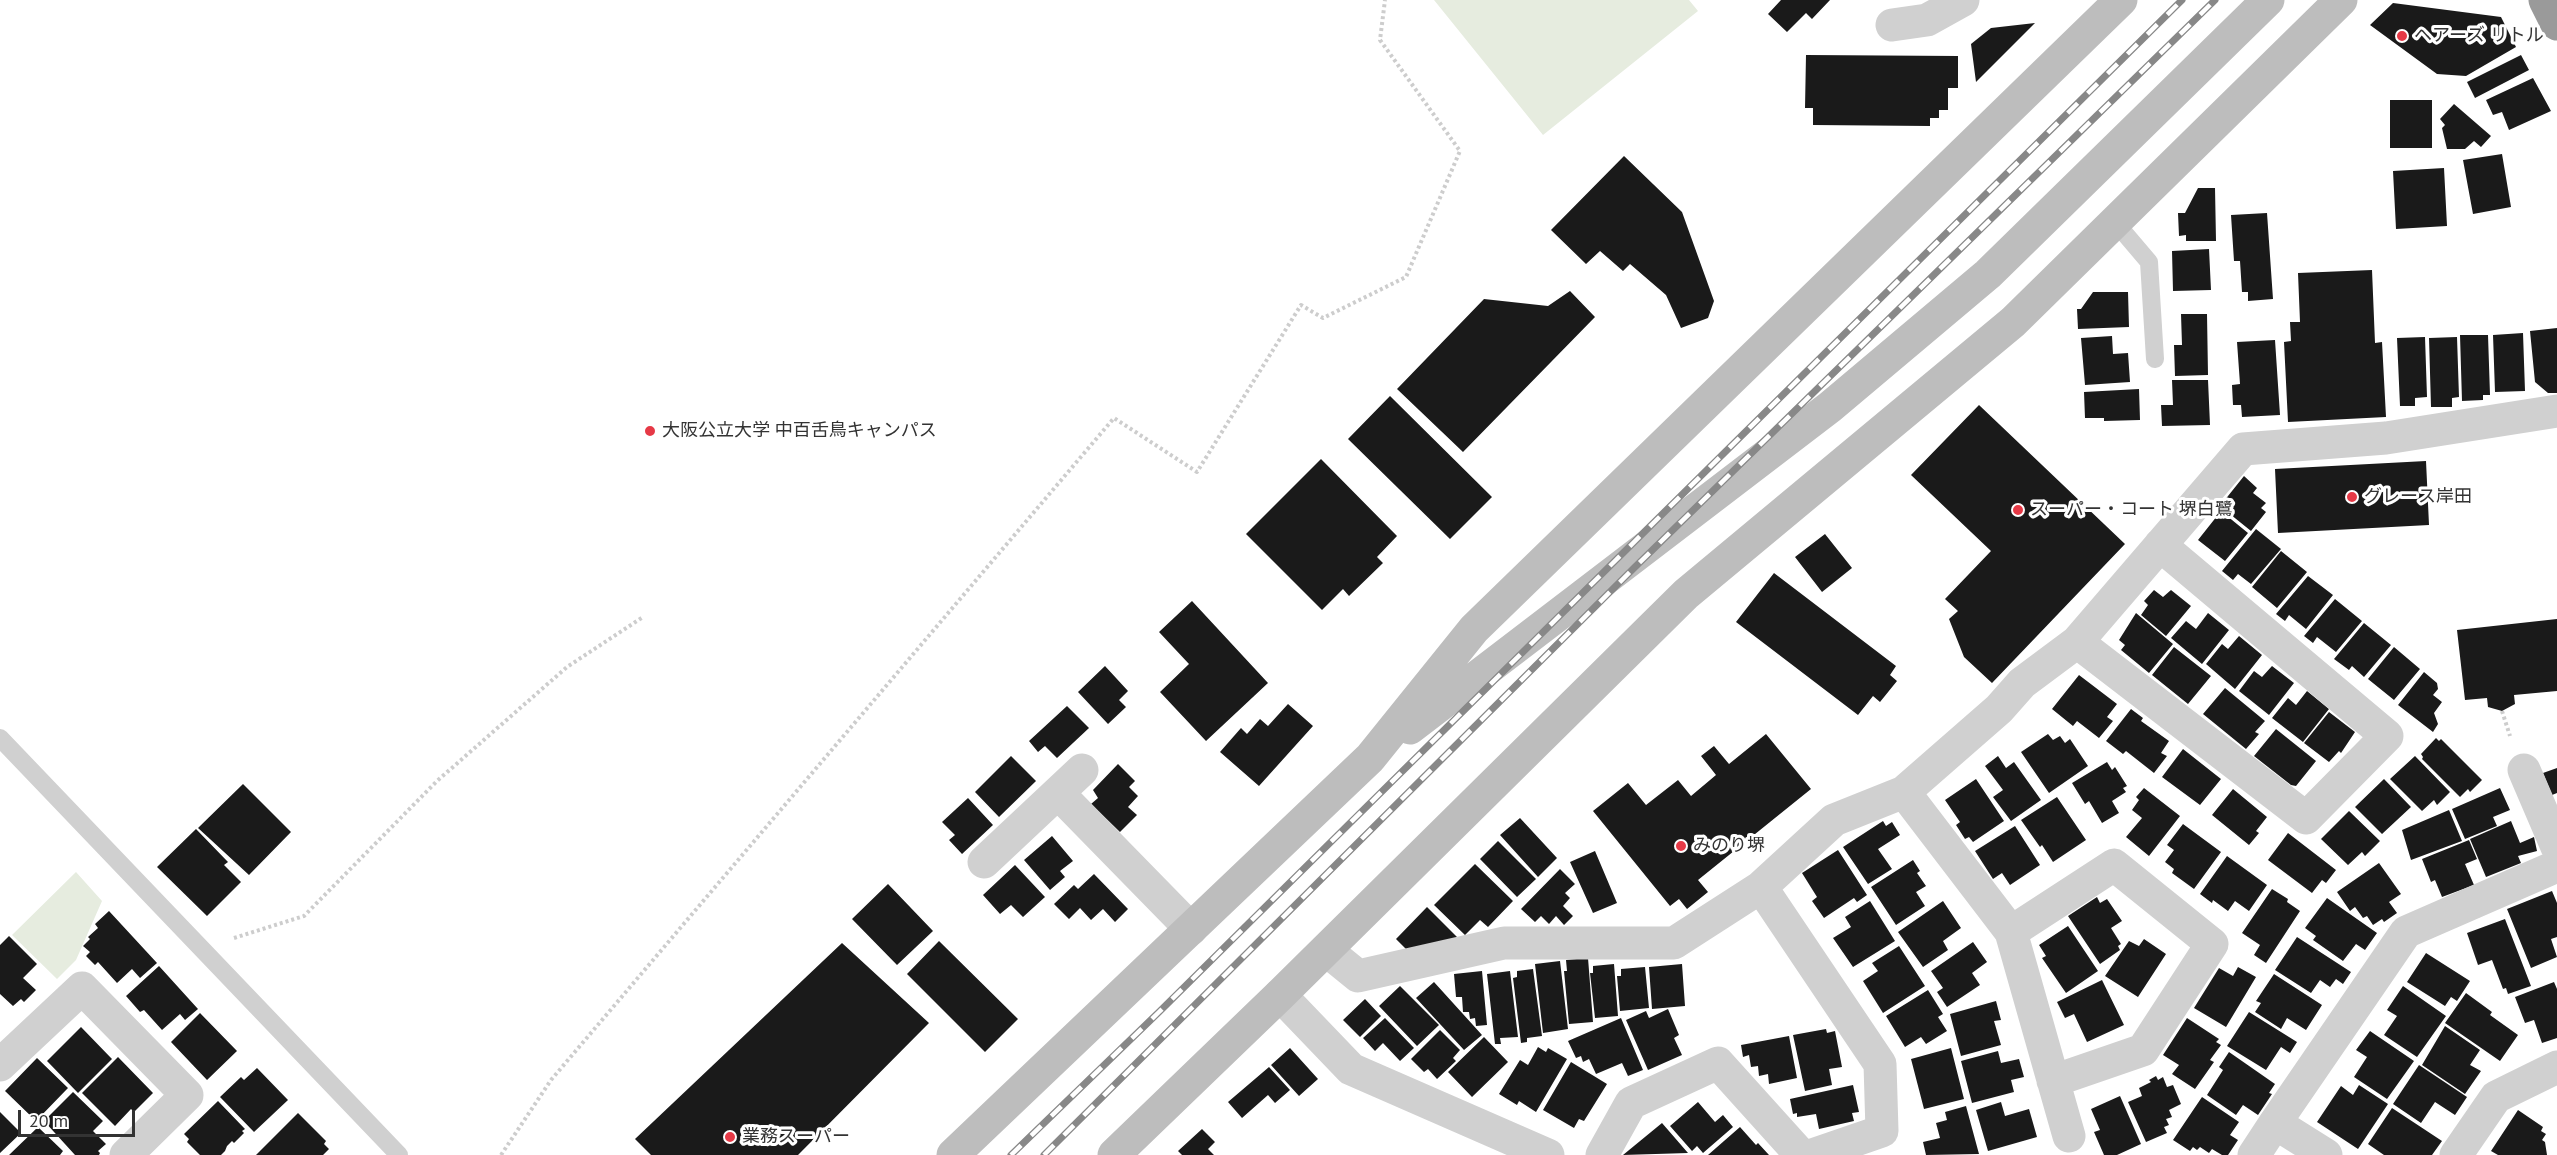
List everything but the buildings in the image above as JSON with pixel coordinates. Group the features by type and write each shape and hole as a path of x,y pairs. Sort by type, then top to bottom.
{"highway":[{"path":"2545,0 2557,24"}],"street":[{"path":"1892,25 1927,20 1963,0"},
{"path":"953,1155 1371,758 1830,407 1988,274 2268,0"},
{"path":"1114,1155 1326,950 1686,594 2013,322 2341,0"},
{"path":"1371,758 1474,628 2110,4"},
{"path":"1326,950 1358,976 1504,943 1674,942 1761,887 1834,820 1904,792 1999,709 2022,683 2077,642 2243,449 2386,438 2557,411"},
{"path":"2077,642 2306,818 2387,736 2160,545"},
{"path":"984,862 1082,770"},
{"path":"2524,770 2557,847"},
{"path":"1904,792 2011,932 2069,1136"},
{"path":"1058,793 1191,929"},
{"path":"2011,932 2114,866 2212,944 2143,1050 2053,1081"},
{"path":"2254,1155 2406,932 2557,866"},
{"path":"1761,887 1880,1064 1882,1131 1812,1155"},
{"path":"0,1065 82,988 187,1095 126,1155"},
{"path":"1280,995 1350,1068 1548,1155"},
{"path":"1602,1155 1631,1103 1718,1063 1801,1155"},
{"path":"2456,1155 2496,1097 2557,1067"},
{"path":"2275,1123 2326,1155"}],"lane":[{"path":"2115,222 2149,262 2155,359"},
{"path":"0,738 399,1155"}],"path":[{"path":"501,1155 551,1080 1114,418 1197,472 1301,305 1323,318 1406,277 1460,151 1380,40 1385,0"},
{"path":"201,948 304,916 437,781 567,667 643,617"}],"shaded area":[{"path":"1434,0 1689,0 1698,11 1543,135"},
{"path":"76,872 102,901 76,960 57,979 12,935"}],"railway":[{"path":"1011,1155 1159,1012 2182,0"},
{"path":"1044,1155 1635,567 2215,0"}],"place":[{"name":"ヘアーズ リトル","path":"2402,36"},
{"name":"大阪公立大学 中百舌鳥キャンパス","path":"650,431"},
{"name":"グレース岸田","path":"2352,497"},
{"name":"スーパー・コート 堺白鷺","path":"2018,510"},
{"name":"みのり堺","path":"1681,846"},
{"name":"業務スーパー","path":"730,1137"}]}
